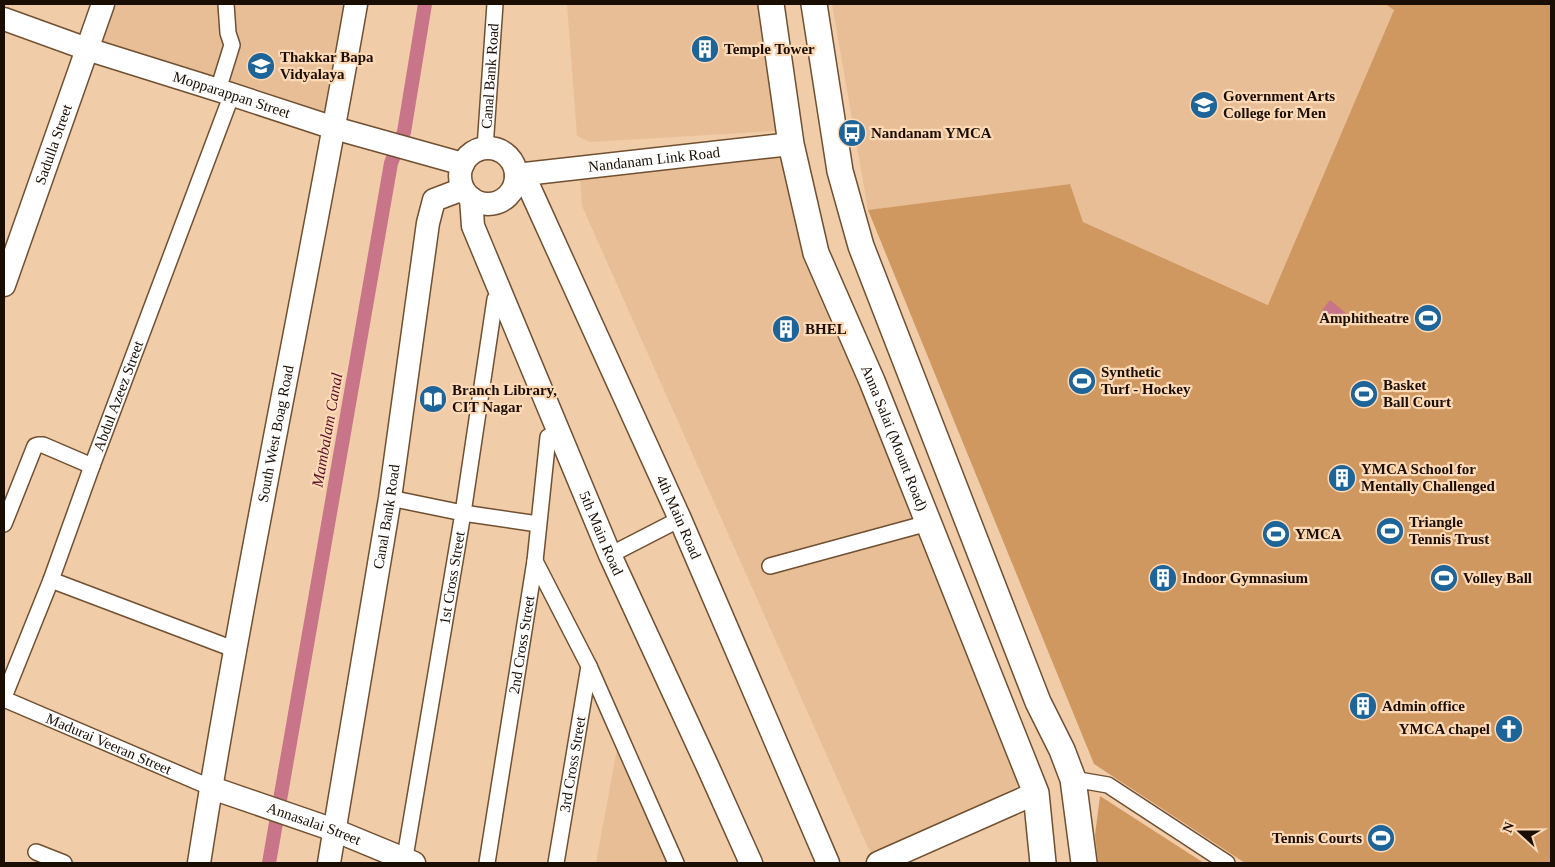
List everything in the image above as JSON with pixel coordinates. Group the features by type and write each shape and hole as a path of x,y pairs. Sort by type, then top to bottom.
{"main road":[{"name":"Anna Salai (Mount Road)","path":"771,4 791,144 816,253 872,381 1036,793 1044,863"},
{"path":"814,4 840,171 861,246 1038,702 1062,750 1073,779 1084,863"},
{"path":"1004,714 1038,702"}],"street":[{"name":"Sadulla Street","path":"4,285 103,4"},
{"name":"Abdul Azeez Street","path":"4,698 51,580 225,92 232,45 228,33 226,4"},
{"name":"South West Boag Road","path":"199,863 236,650 356,4"},
{"name":"Canal Bank Road","path":"485,148 494,4"},
{"name":"Mopparappan Street","path":"4,19 87,49 334,128 463,164"},
{"name":"Nandanam Link Road","path":"520,175 791,144"},
{"path":"485,148 494,148 510,158 520,175 504,198 496,202 487,203 467,194 461,182 460,172 463,164 472,153 485,148"},
{"name":"4th Main Road","path":"520,175 530,189 680,519 828,863"},
{"name":"Canal Bank Road","path":"329,863 390,498 428,223 434,200 467,194"},
{"name":"5th Main Road","path":"467,194 473,226 610,555 751,863"},
{"name":"1st Cross Street","path":"407,862 495,299 500,294"},
{"name":"2nd Cross Street","path":"487,863 535,561 548,437 558,432"},
{"path":"4,524 35,446 43,446 92,466"},
{"path":"390,498 463,513 538,524"},
{"path":"610,555 680,519"},
{"path":"770,566 928,523"},
{"path":"535,561 589,666 676,863"},
{"path":"51,580 236,650"},
{"name":"3rd Cross Street","path":"556,863 589,666"},
{"name":"Madurai Veeran Street","path":"4,698 212,788"},
{"path":"1073,779 1108,785 1227,863"},
{"name":"Annasalai Street","path":"212,788 334,830 407,862"},
{"path":"878,863 1036,793"},
{"path":"36,852 64,863"}],"shaded area":[{"name":"Thakkar Bapa Vidyalaya","path":"110,4 361,4 345,121 96,42"},
{"path":"567,4 765,4 784,115 775,131 590,142 577,136"},
{"name":"Government Arts College for Men","path":"832,4 1385,4 1394,10 1269,305 1083,222 1070,184 868,210"},
{"name":"YMCA","path":"1385,4 1551,4 1551,863 1245,863 1094,764 868,210 1070,184 1083,222 1268,305 1394,10"},
{"path":"771,152 791,167 799,224 1018,786 873,859 582,206 579,165"},
{"path":"1330,300 1347,314 1337,326 1320,313"},
{"path":"620,733 675,863 596,863"},
{"path":"1100,796 1204,863 1098,863 1095,835"}],"waterway":[{"name":"Mambalam Canal","path":"269,863 391,163 404,132 425,4"}],"place":[{"name":"Temple Tower","path":"705,49"},
{"name":"Thakkar Bapa Vidyalaya","path":"261,66"},
{"name":"Government Arts College for Men","path":"1204,105"},
{"name":"Nandanam YMCA","path":"852,133"},
{"name":"Amphitheatre","path":"1428,318"},
{"name":"BHEL","path":"786,329"},
{"name":"Synthetic Turf - Hockey","path":"1082,381"},
{"name":"Basket Ball Court","path":"1364,394"},
{"name":"Branch Library, CIT Nagar","path":"433,399"},
{"name":"YMCA School for Mentally Challenged","path":"1342,478"},
{"name":"Triangle Tennis Trust","path":"1390,531"},
{"name":"YMCA","path":"1276,534"},
{"name":"Indoor Gymnasium","path":"1163,578"},
{"name":"Volley Ball","path":"1444,578"},
{"name":"Admin office","path":"1363,706"},
{"name":"YMCA chapel","path":"1509,729"},
{"name":"Tennis Courts","path":"1381,838"}]}
